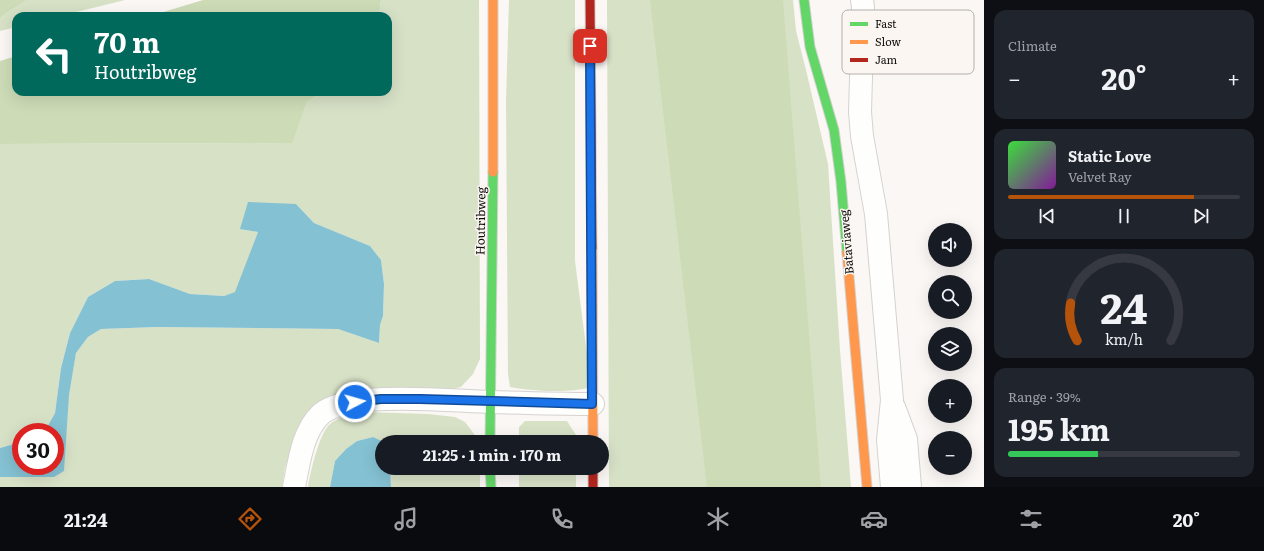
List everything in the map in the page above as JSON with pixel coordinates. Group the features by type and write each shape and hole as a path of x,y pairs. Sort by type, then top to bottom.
{"main road":[{"name":"Houtribweg","path":"490,435 494,103 493,0"},
{"path":"590,0 592,435"},
{"name":"Bataviaweg","path":"804,0 810,48 834,130 840,174 867,487"},
{"path":"490,475 490,487"},
{"path":"592,475 593,487"}],"street":[{"path":"862,0 863,10"},
{"path":"861,74 861,128 876,214 892,400 888,440 892,487"},
{"path":"294,487 303,446 311,427 321,414 336,405 381,399 592,404"},
{"path":"892,400 906,439 910,487"}],"green space":[{"path":"0,0 27,0 5,14 0,19"},
{"path":"27,0 125,0 76,12 12,12 12,28 0,31 0,19 5,14"},
{"path":"203,0 381,0 380,12 163,12"},
{"path":"381,0 479,0 480,359 473,374 461,387 299,426 285,468 282,487 0,487 0,477 54,477 54,475 64,475 64,423 76,353 88,337 101,329 158,327 338,329 379,343 380,325 383,316 384,284 381,260 370,246 314,223 296,204 246,230 258,232 236,292 224,296 190,294 149,279 115,281 88,297 70,333 61,368 55,413 49,423 12,423 12,445 0,448 0,144 291,143 307,102 316,96 392,96 392,12 380,12"},
{"path":"509,0 575,0 575,261 588,362 587,388 580,390 548,391 527,390 510,387 508,374 506,101"},
{"path":"607,0 793,0 796,31 828,164 840,350 851,487 609,487"},
{"path":"650,0 783,0 821,487 707,487"},
{"path":"12,57 12,96 316,96 307,102 292,143 0,144 0,61"},
{"path":"365,412 428,414 455,417 465,422 475,435 375,435 375,438 373,437 357,441 346,449 335,461 330,487 308,487 318,446 325,431 328,426 336,420"},
{"path":"525,421 567,421 576,435 519,435 519,427"},
{"path":"390,475 480,475 480,487 391,487"},
{"path":"519,475 576,475 576,487 519,487"}],"water":[{"path":"248,202 296,204 314,223 370,246 381,260 384,284 383,316 380,325 379,343 338,329 158,327 101,329 88,337 76,353 69,395 64,471 64,423 49,423 55,413 61,368 70,333 88,297 115,281 149,279 190,294 224,296 235,292 258,232 240,229"},
{"path":"373,437 375,438 375,475 390,475 391,487 330,487 335,461 346,449 357,441"},
{"path":"12,445 12,475 57,475 54,477 0,477 0,448"}],"traffic: fast":[{"path":"804,0 810,47 834,130 841,182 847,253"},
{"path":"490,435 493,172"},
{"path":"490,475 491,487"}],"traffic: slow":[{"path":"493,0 493,172"},
{"path":"592,248 593,435"},
{"path":"847,253 867,487"}],"traffic: jam":[{"path":"590,0 592,248"},
{"path":"593,475 593,487"}],"route":[{"path":"355,402 381,399 420,399 592,404 590,46"}]}
